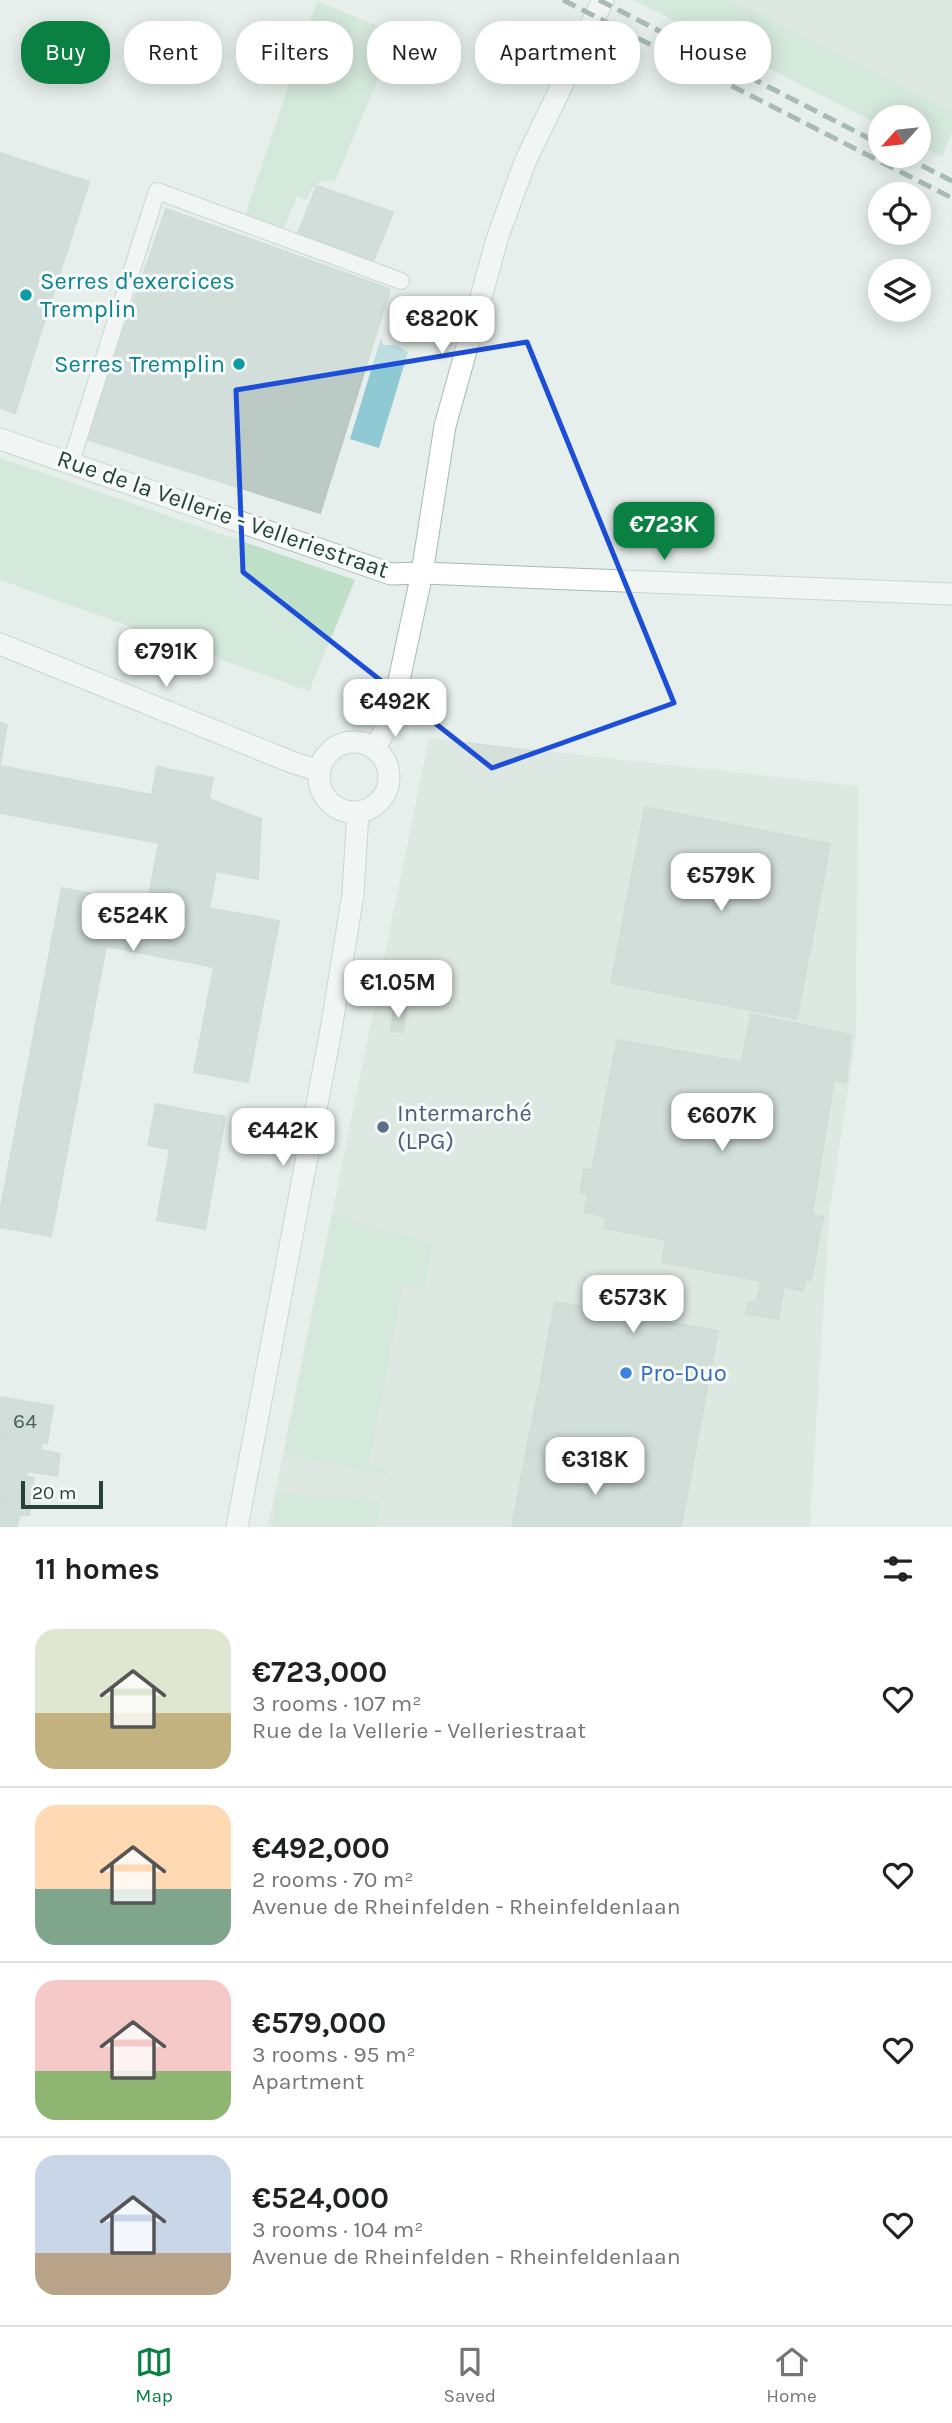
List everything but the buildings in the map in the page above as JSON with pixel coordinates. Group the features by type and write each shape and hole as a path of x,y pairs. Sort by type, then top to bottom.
{"main road":[{"path":"374,749 391,718 422,573 445,426 498,236 525,162 603,0"},
{"name":"Rue de la Vellerie - Velleriestraat","path":"0,439 391,574 422,573 952,594"},
{"path":"0,644 294,763 320,771"},
{"path":"353,742 374,749 387,765 388,786 377,804 358,812 337,808 322,792 320,771 324,760 331,751 353,742"},
{"path":"237,1527 331,1030 353,894 358,812"}],"lane":[{"path":"71,462 158,191 401,281"}],"highlighted area":[{"path":"527,342 674,703 492,768 243,572 236,390"}],"shaded area":[{"path":"732,0 952,0 952,111"},
{"path":"429,738 858,786 856,1036 829,1216 810,1527 268,1527"}],"green space":[{"path":"634,0 732,0 952,111 952,132 942,157 931,151 931,105 868,105 868,119 771,70 771,21 675,21"},
{"path":"317,1 367,22 367,84 376,84 335,181 317,184 306,200 297,196 284,229 245,215 289,84 353,84 353,21 310,21"},
{"path":"0,458 355,580 309,691 0,580"},
{"path":"332,1214 432,1243 424,1289 403,1287 369,1464 389,1467 387,1476 284,1453"},
{"path":"276,1492 362,1498 381,1502 377,1527 273,1527"}],"water":[{"path":"381,338 383,345 396,345 408,352 379,448 350,439"}],"railway":[{"path":"563,0 952,198"},
{"path":"599,0 868,138"},
{"path":"927,168 952,181"}],"place":[{"name":"Serres d'exercices Tremplin","path":"26,295"},
{"name":"Serres Tremplin","path":"239,364"},
{"name":"Intermarché (LPG)","path":"383,1127"},
{"name":"Pro-Duo","path":"626,1373"}]}
